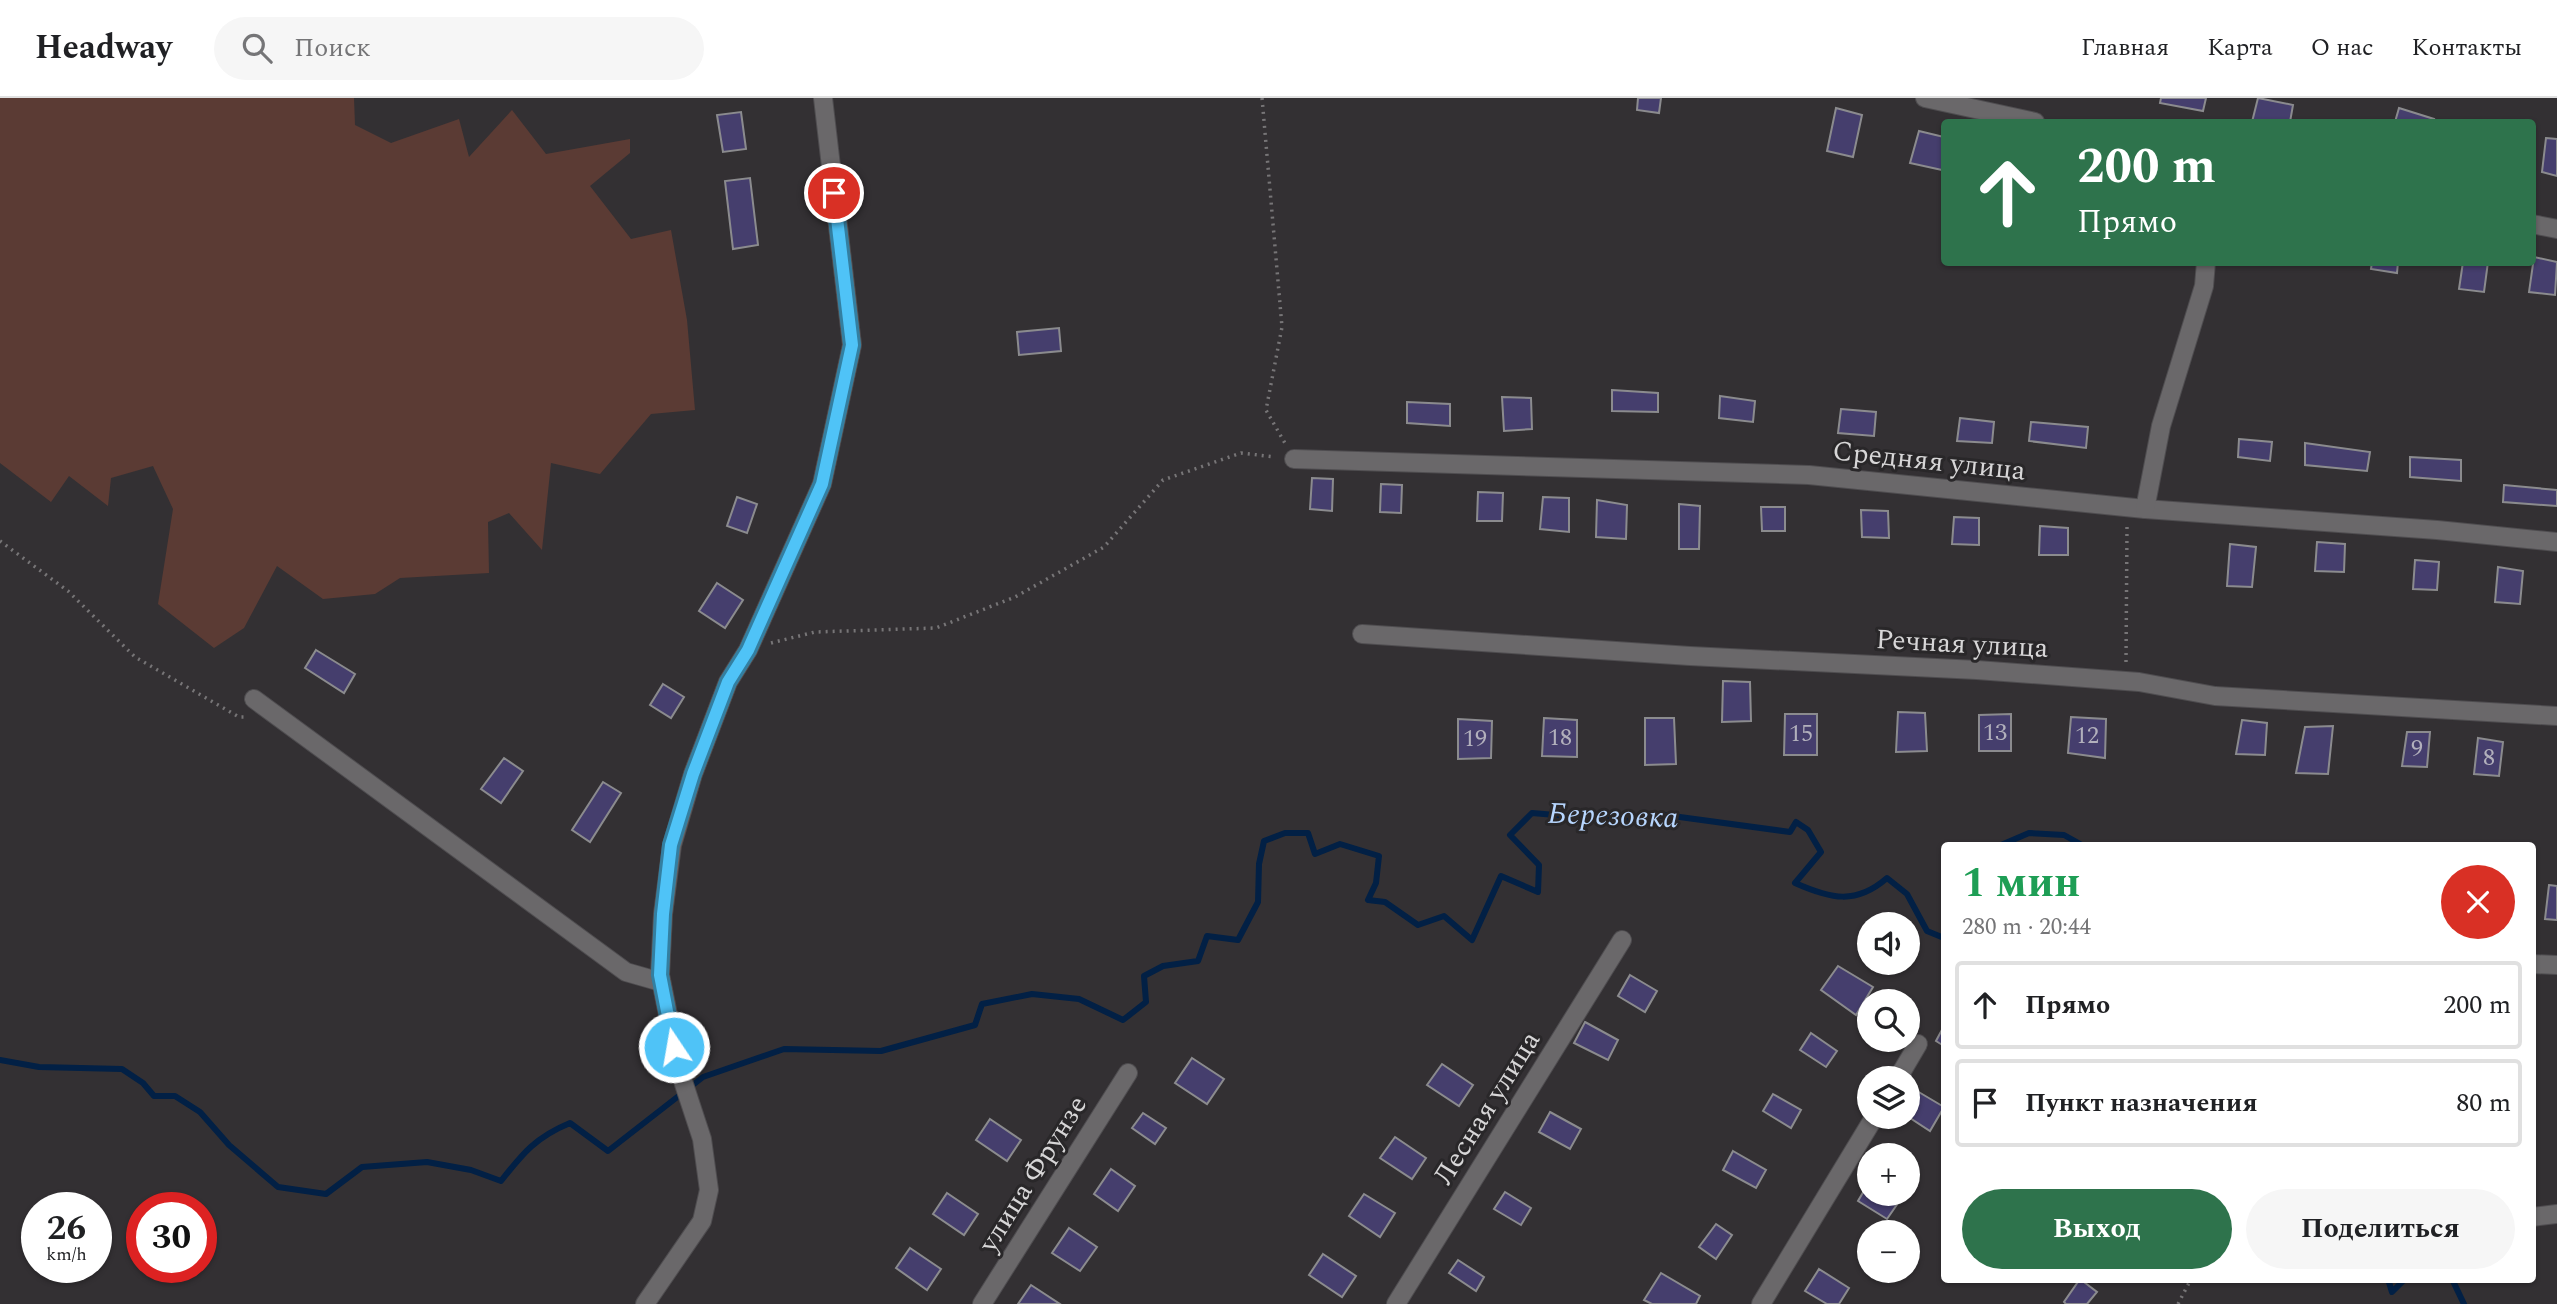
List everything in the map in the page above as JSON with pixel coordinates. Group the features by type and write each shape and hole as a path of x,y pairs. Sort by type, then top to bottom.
{"street":[{"path":"645,1304 702,1221 709,1190 702,1139 679,1069 660,975 663,914 671,845 693,774 728,682 748,650 822,484 852,345 823,98"},
{"path":"1925,98 2021,119"},
{"path":"2536,225 2557,229"},
{"path":"2136,508 2204,285 2206,266"},
{"name":"Средняя улица","path":"1294,459 1809,475 2136,508 2437,530 2557,542"},
{"name":"Речная улица","path":"1362,634 2126,681 2215,696 2557,716"},
{"path":"254,699 626,972 661,982"},
{"name":"Лесная улица","path":"1396,1304 1622,940"},
{"path":"2536,964 2557,965"},
{"name":"улица Фрунзе","path":"982,1304 1128,1073"},
{"path":"1761,1304 1867,1129"},
{"path":"2536,1217 2557,1214"}],"path":[{"path":"1262,98 1282,327 1266,410 1294,459"},
{"path":"748,650 815,632 936,628 1015,597 1104,547 1163,480 1241,453 1294,459"},
{"path":"2126,681 2136,508"},
{"path":"0,541 68,591 135,657 239,717 276,715"},
{"path":"2178,1304 2189,1283"}],"shaded area":[{"path":"0,98 354,98 355,125 391,143 459,119 469,157 512,110 546,154 630,139 630,153 590,186 631,239 671,230 687,320 695,410 651,414 600,474 551,463 542,550 509,513 488,522 489,573 400,578 375,594 323,599 277,566 244,628 214,648 158,604 173,509 153,466 111,478 108,506 69,476 51,502 0,463"}],"building":[{"path":"1638,98 1661,98 1659,113 1637,110"},
{"path":"2161,98 2206,98 2203,111 2160,103"},
{"path":"2258,98 2293,105 2291,119 2253,119"},
{"path":"1836,108 1862,115 1853,157 1827,151"},
{"path":"2399,108 2434,119 2396,119"},
{"path":"741,112 746,149 723,152 717,115"},
{"path":"1919,131 1941,136 1941,170 1910,163"},
{"path":"2546,138 2557,139 2557,176 2542,172"},
{"path":"750,178 758,245 733,249 725,181"},
{"path":"2536,257 2557,262 2555,295 2529,292"},
{"path":"2371,266 2398,266 2397,273 2371,269"},
{"path":"2462,266 2487,266 2484,292 2459,289"},
{"path":"1059,328 1061,351 1019,355 1017,332"},
{"path":"1612,390 1658,393 1658,412 1612,411"},
{"path":"1720,396 1755,401 1753,422 1719,418"},
{"path":"1502,397 1531,398 1532,429 1504,431"},
{"path":"1407,402 1450,404 1450,426 1407,423"},
{"path":"1841,409 1876,412 1874,436 1838,433"},
{"path":"1960,418 1994,422 1992,443 1957,441"},
{"path":"2031,422 2088,427 2086,448 2029,441"},
{"path":"2239,439 2272,442 2270,461 2238,457"},
{"path":"2305,443 2370,452 2367,471 2305,465"},
{"path":"2410,457 2461,460 2461,481 2410,477"},
{"path":"1312,478 1333,479 1332,511 1310,509"},
{"path":"1381,484 1402,485 1401,513 1380,512"},
{"path":"2504,485 2557,490 2557,506 2503,502"},
{"path":"1478,492 1503,493 1502,521 1477,521"},
{"path":"737,497 757,504 747,533 727,526"},
{"path":"1543,497 1569,498 1569,532 1540,529"},
{"path":"1597,500 1627,505 1626,539 1596,537"},
{"path":"1679,504 1700,506 1699,549 1679,549"},
{"path":"1761,507 1785,507 1785,531 1762,531"},
{"path":"1861,510 1888,511 1889,538 1862,537"},
{"path":"1954,517 1979,518 1979,545 1952,544"},
{"path":"2040,526 2068,528 2068,555 2039,555"},
{"path":"2317,542 2345,544 2344,572 2315,571"},
{"path":"2230,544 2256,547 2252,587 2227,586"},
{"path":"2415,560 2439,562 2437,590 2413,589"},
{"path":"2498,567 2523,571 2520,604 2495,602"},
{"path":"717,583 743,600 725,628 699,611"},
{"path":"316,650 355,674 344,693 305,668"},
{"path":"1723,681 1750,682 1751,721 1722,722"},
{"path":"663,684 684,697 671,718 650,705"},
{"path":"1898,712 1925,713 1927,751 1896,752"},
{"path":"1785,714 1817,714 1817,755 1784,755"},
{"path":"2011,714 2011,751 1979,751 1979,715"},
{"path":"2071,717 2106,719 2105,758 2068,753"},
{"path":"1544,718 1577,720 1577,757 1542,756"},
{"path":"1645,718 1674,718 1676,764 1645,765"},
{"path":"1458,719 1492,721 1491,758 1458,759"},
{"path":"2242,720 2267,723 2265,755 2236,754"},
{"path":"2333,726 2328,774 2296,773 2305,727"},
{"path":"2407,732 2430,732 2427,767 2402,766"},
{"path":"2478,738 2503,742 2499,776 2474,774"},
{"path":"504,758 523,771 501,803 481,789"},
{"path":"603,782 621,793 590,842 572,830"},
{"path":"2549,885 2557,886 2557,920 2545,919"},
{"path":"1838,966 1873,987 1857,989 1856,1015 1821,990"},
{"path":"1630,975 1657,991 1645,1012 1618,996"},
{"path":"1585,1022 1618,1040 1608,1060 1574,1043"},
{"path":"1941,1032 1941,1044 1936,1041"},
{"path":"1811,1033 1837,1051 1826,1067 1800,1050"},
{"path":"1192,1058 1224,1079 1207,1104 1175,1083"},
{"path":"1442,1064 1473,1085 1459,1106 1427,1085"},
{"path":"1920,1093 1941,1105 1941,1112 1930,1131 1920,1124"},
{"path":"1773,1094 1801,1110 1791,1128 1763,1111"},
{"path":"1550,1112 1581,1129 1570,1149 1539,1132"},
{"path":"1143,1113 1166,1128 1155,1144 1132,1128"},
{"path":"990,1119 1021,1140 1007,1161 976,1140"},
{"path":"1395,1137 1426,1158 1412,1179 1380,1158"},
{"path":"1733,1151 1766,1170 1756,1188 1723,1170"},
{"path":"1111,1169 1135,1186 1118,1211 1094,1194"},
{"path":"1505,1192 1531,1208 1521,1225 1494,1209"},
{"path":"947,1193 978,1214 964,1235 933,1214"},
{"path":"1364,1194 1395,1213 1380,1237 1349,1216"},
{"path":"1866,1206 1896,1206 1887,1219"},
{"path":"1716,1224 1732,1235 1716,1259 1699,1247"},
{"path":"1069,1228 1097,1247 1080,1271 1052,1253"},
{"path":"910,1248 941,1269 927,1290 896,1268"},
{"path":"1323,1254 1356,1276 1342,1297 1309,1275"},
{"path":"1458,1260 1484,1277 1476,1291 1449,1273"},
{"path":"1819,1269 1849,1288 1839,1304 1827,1304 1805,1291"},
{"path":"1661,1273 1700,1296 1696,1304 1652,1304 1644,1300"},
{"path":"2077,1283 2085,1283 2097,1292 2087,1304 2064,1302"},
{"path":"1031,1285 1060,1304 1018,1304"}],"waterway":[{"name":"Березовка","path":"0,1060 39,1067 122,1069 143,1083 154,1096 175,1096 200,1112 229,1145 278,1187 326,1194 362,1167 427,1162 471,1170 501,1181 531,1147 548,1134 570,1123 608,1151 703,1077 784,1049 881,1051 975,1025 982,1004 1032,994 1079,999 1123,1020 1146,1002 1144,976 1163,966 1198,961 1207,936 1238,940 1258,902 1259,864 1264,841 1285,833 1308,833 1315,854 1340,844 1379,856 1376,883 1368,900 1385,902 1418,925 1444,916 1472,940 1501,876 1538,892 1539,865 1510,835 1532,813 1626,821 1665,815 1790,832 1796,822 1808,830 1821,852 1795,883 1820,893 1843,897 1865,892 1887,878 1907,894 1927,931 1941,937"},
{"name":"Березовка","path":"2008,842 2029,833 2064,835 2077,842"},
{"name":"Березовка","path":"2389,1283 2392,1292 2401,1283"},
{"name":"Березовка","path":"2454,1283 2464,1304"}],"route":[{"path":"674,1047 660,975 663,914 671,845 693,774 728,682 748,650 822,484 852,345 834,193"}]}
